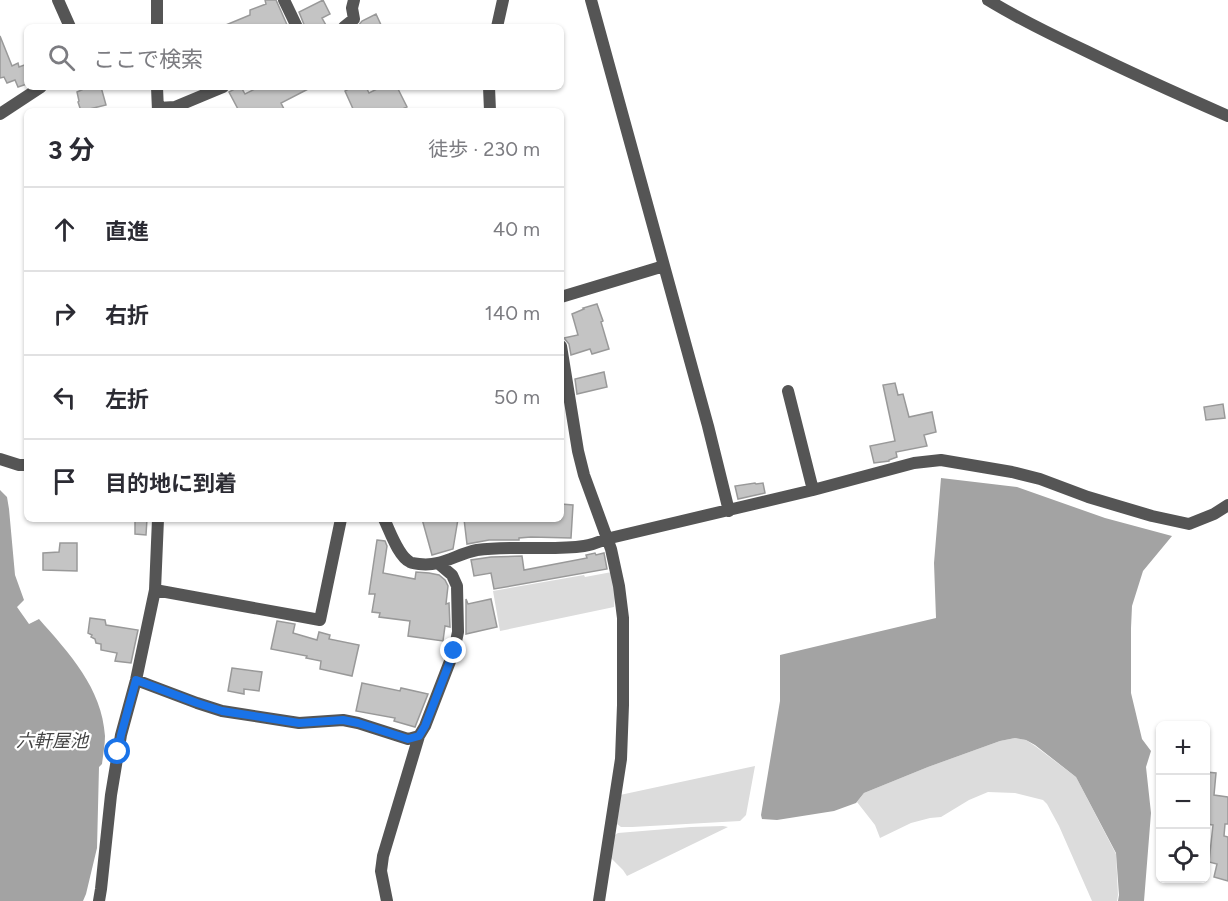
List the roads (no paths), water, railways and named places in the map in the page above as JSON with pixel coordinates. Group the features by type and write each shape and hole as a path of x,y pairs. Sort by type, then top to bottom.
{"street":[{"path":"58,0 69,24"},
{"path":"157,0 157,24"},
{"path":"284,0 296,24"},
{"path":"348,24 354,19 352,8 354,0"},
{"path":"498,24 503,0"},
{"path":"591,0 708,426 729,511"},
{"path":"988,0 1092,54 1228,116"},
{"path":"0,114 36,90"},
{"path":"157,90 158,108"},
{"path":"169,108 216,90"},
{"path":"489,90 490,108"},
{"path":"564,296 664,266"},
{"path":"564,365 584,475 611,549 620,586 623,705 621,759 599,901"},
{"path":"788,391 813,490"},
{"path":"0,459 24,465"},
{"path":"385,522 398,549 411,563 440,564 452,557 479,550 585,546 914,463 941,460 1040,479 1088,497 1152,516 1189,524 1214,514 1228,505"},
{"path":"99,901 111,795 121,735 136,680 155,590 158,522"},
{"path":"155,590 320,620 340,522"},
{"path":"387,901 381,877 381,864 419,736 454,651 458,632 457,586 452,575 440,564"},
{"path":"136,680 222,711 299,723 343,720 408,739 419,736"}],"water":[{"path":"941,478 1017,487 1105,518 1172,536 1143,571 1132,606 1131,693 1142,739 1151,751 1146,767 1151,813 1144,901 1118,901 1116,853 1076,777 1026,740 1015,738 1000,741 928,767 864,793 856,803 834,811 777,820 762,819 780,701 780,655 936,618 934,563"},
{"name":"六軒屋池","path":"0,490 7,497 15,575 24,600 17,607 29,624 39,619 72,658 91,687 103,719 105,739 102,764 99,767 97,848 83,901 0,901"}]}
